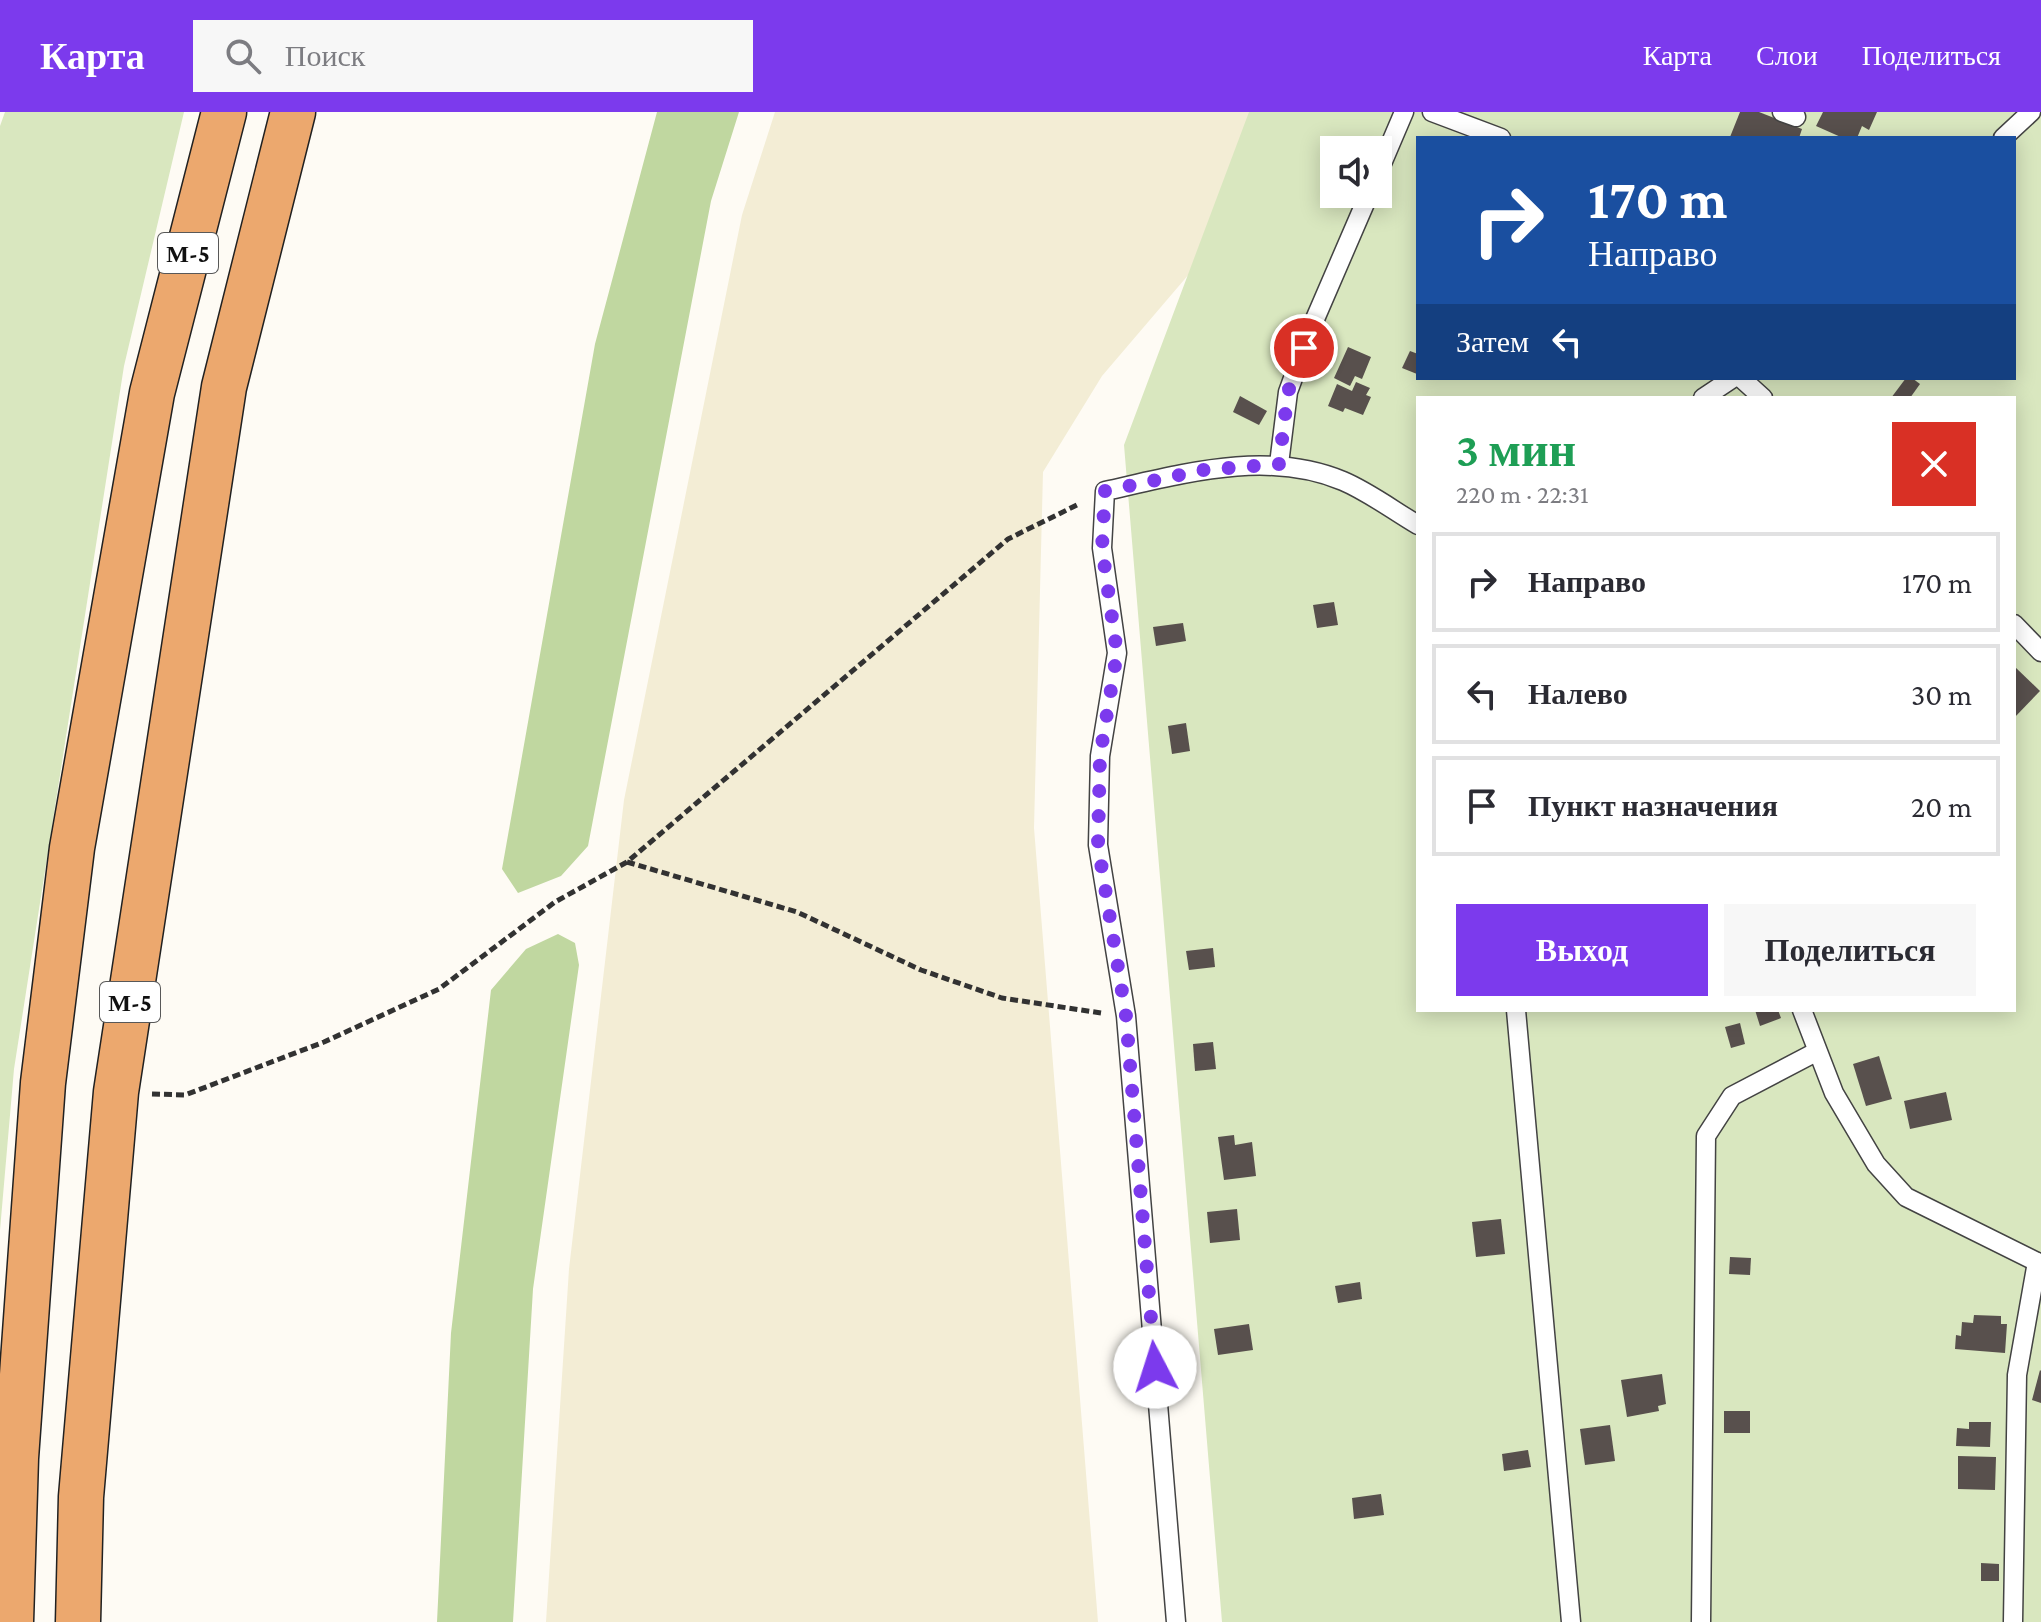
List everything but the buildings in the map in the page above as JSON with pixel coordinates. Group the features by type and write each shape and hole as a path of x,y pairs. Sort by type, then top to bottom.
{"highway":[{"name":"М-5","path":"11,1622 16,1458 43,1083 72,848 152,393 224,112"},
{"name":"М-5","path":"78,1622 81,1497 116,1092 224,387 293,112"}],"lane":[{"path":"1392,140 1404,112"},
{"path":"1432,112 1496,136"},
{"path":"2005,136 2031,112"},
{"path":"1279,464 1288,392 1312,326 1363,208"},
{"path":"1706,396 1730,380"},
{"path":"1743,380 1761,396"},
{"path":"1176,1622 1126,1016 1098,845 1100,756 1117,653 1102,548 1105,491 1203,470 1279,464 1343,481 1416,524"},
{"path":"2016,626 2041,652"},
{"path":"1516,1012 1571,1622"},
{"path":"1803,1012 1834,1093 1876,1164 1906,1197 2039,1263 2017,1375 2013,1622"},
{"path":"1701,1622 1706,1136 1732,1096 1816,1052"}],"path":[{"path":"116,1092 185,1095 324,1042 439,989 555,902 627,862 1008,539 1105,491"},
{"path":"627,862 797,912 921,970 1002,998 1126,1016"}],"shaded area":[{"path":"775,112 1283,112 1248,205 1102,376 1043,472 1034,828 1098,1622 546,1622 569,1269 624,800 742,215"}],"green space":[{"path":"5,112 184,112 124,366 14,1069 0,1230 0,126"},
{"path":"657,112 739,112 711,201 588,846 561,876 518,893 502,869 595,344"},
{"path":"1249,112 2041,112 2041,1622 1222,1622 1124,445"},
{"path":"558,934 575,943 579,965 533,1289 513,1622 437,1622 451,1333 491,990 526,949"}],"route":[{"path":"1155,1367 1126,1016 1119,956 1098,845 1100,756 1117,653 1102,548 1105,491 1203,470 1279,464 1288,392 1304,348"}]}
